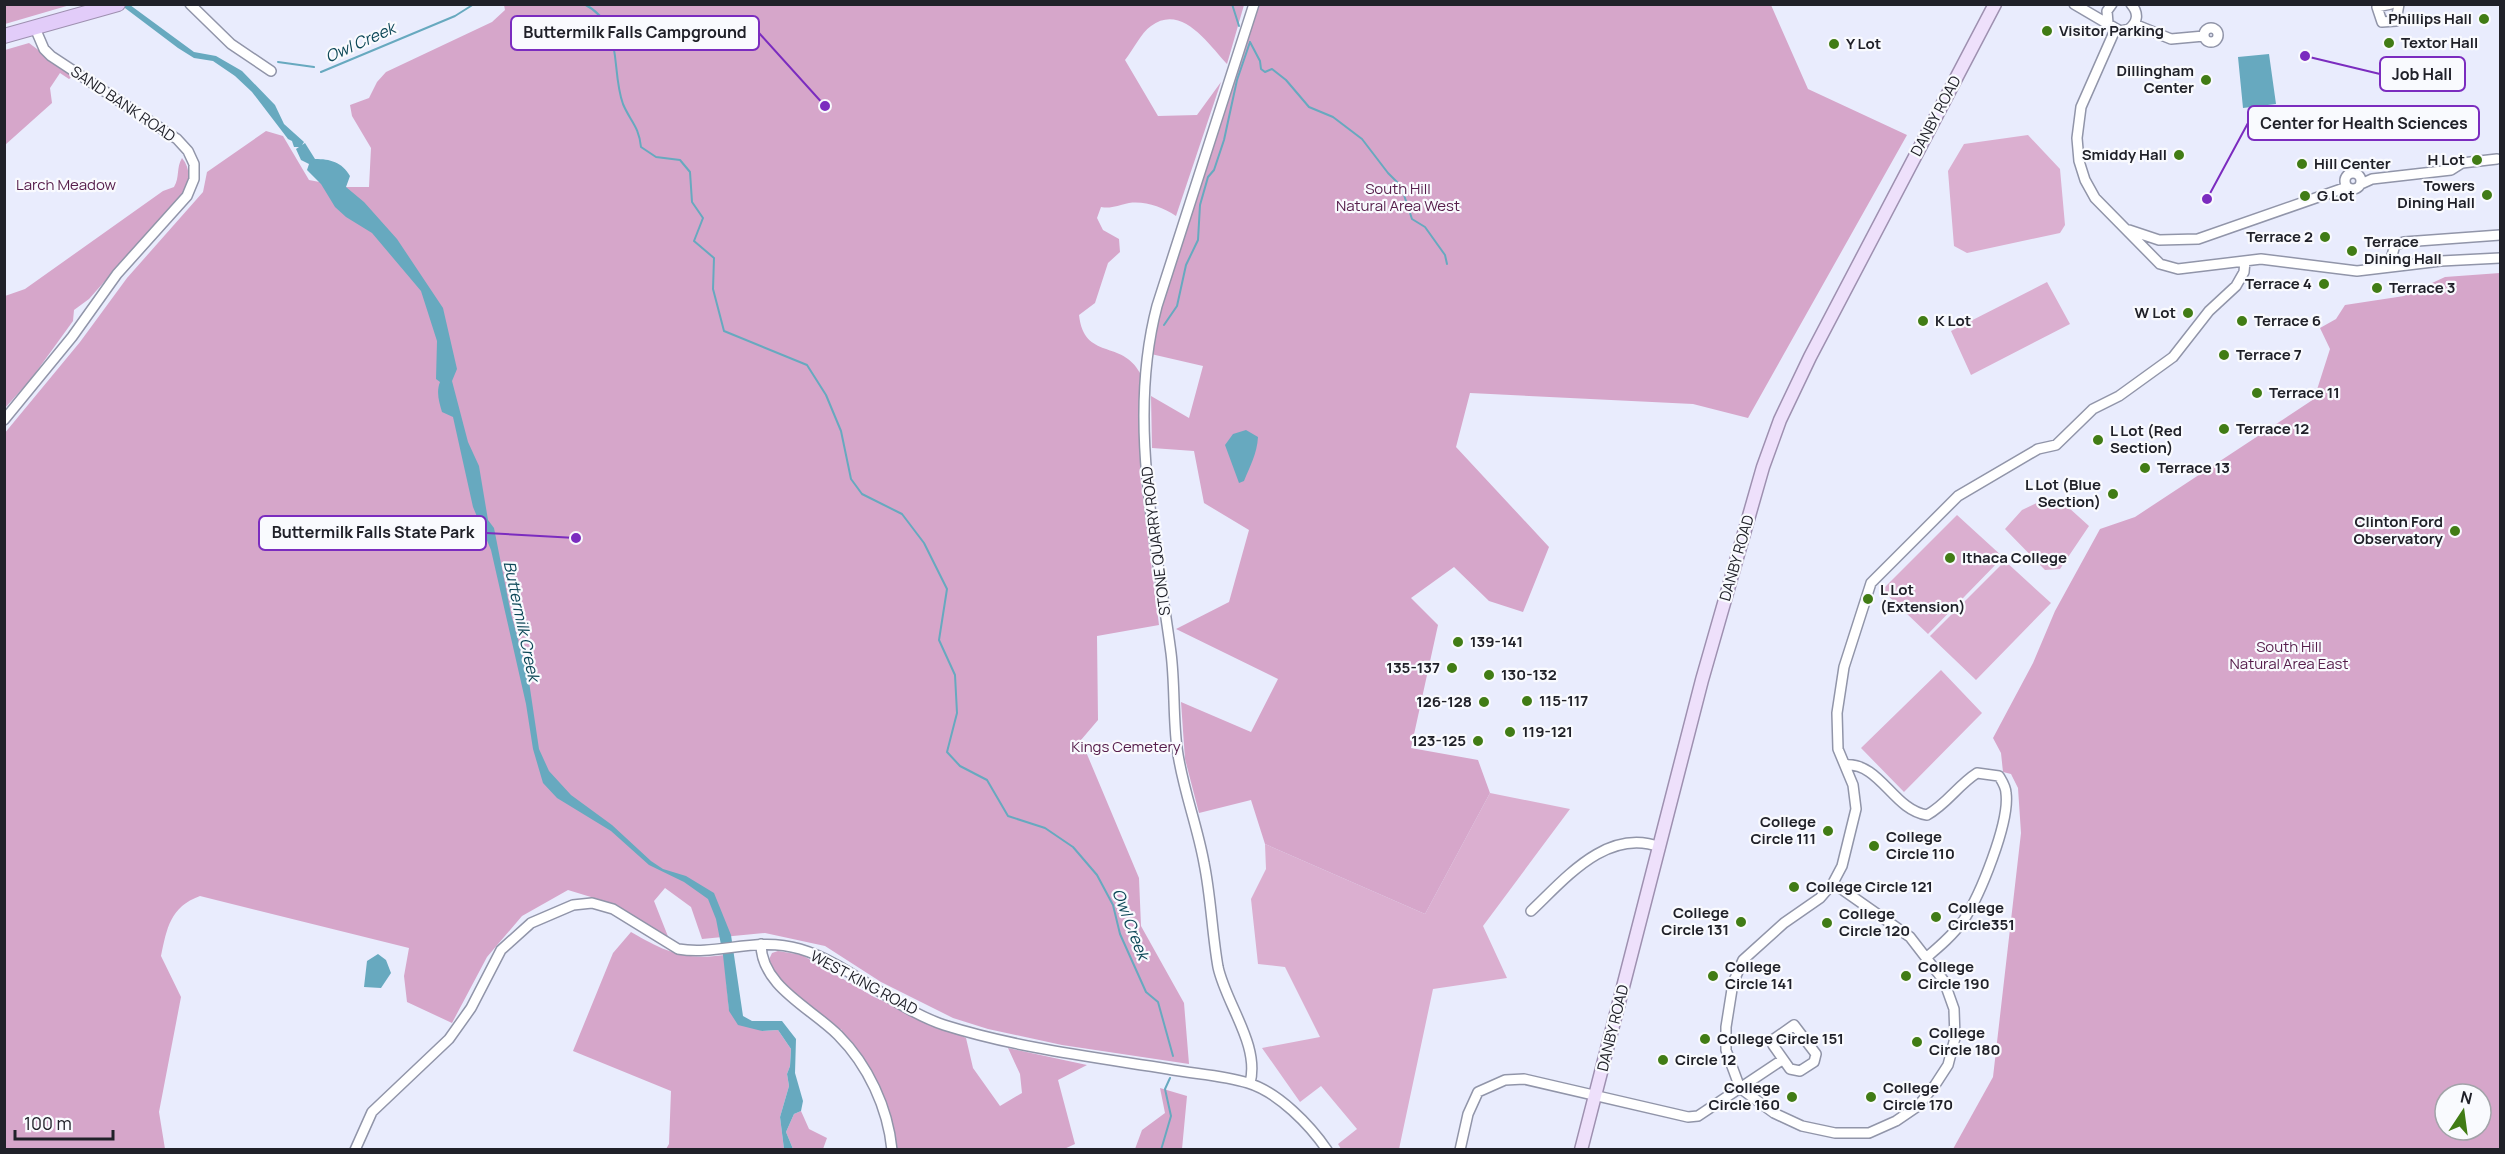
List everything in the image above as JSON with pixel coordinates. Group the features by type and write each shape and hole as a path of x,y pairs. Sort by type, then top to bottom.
{"highway":[{"path":"4,36 113,6"}],"main road":[{"name":"DANBY ROAD","path":"1581,1149 1733,570 1780,420 1810,357 1995,4"}],"street":[{"path":"190,4 231,44 271,71"},
{"name":"STONE QUARRY ROAD","path":"1250,1083 1252,1068 1250,1052 1226,996 1219,969 1205,864 1176,746 1171,654 1150,500 1144,388 1147,353 1157,306 1254,4"},
{"path":"2074,4 2112,27 2125,31 2134,24 2137,16 2134,6"},
{"path":"2112,4 2107,10 2112,27 2081,107 2077,150 2081,171 2090,190 2102,207 2129,230 2152,257 2172,269 2278,260 2357,271 2389,266 2500,258"},
{"path":"2391,4 2377,7 2382,22 2396,21 2399,4"},
{"path":"2134,24 2171,39 2204,36"},
{"name":"SAND BANK ROAD","path":"4,420 57,357 117,274 187,196 194,179 194,164 188,150 177,139 51,56 44,49 35,28"},
{"path":"2129,230 2159,240 2198,239 2347,187 2357,189 2361,184 2372,179 2451,170 2462,163 2498,159"},
{"path":"2347,187 2345,178 2352,173 2358,175 2361,184"},
{"path":"2389,266 2395,244 2500,235"},
{"path":"1833,883 1887,918 1910,937 1944,981 1954,1009 1955,1038 1948,1065 1918,1106 1896,1121 1869,1133 1835,1133 1792,1122 1774,1113 1740,1088 1726,1050 1727,1007 1733,982 1743,960 1785,923 1820,898 1833,883 1842,866 1856,809 1852,786 1836,736 1842,679 1868,593 1876,576 1958,496 2038,449 2056,445 2093,409 2119,396 2173,357 2209,311 2236,286 2244,272 2245,261"},
{"path":"1845,765 1857,764 1868,770 1906,807 1915,813 1927,815 1946,803 1967,779 1977,773 1999,776 2003,782 2007,792 2005,819 1965,919 1954,933 1927,957"},
{"path":"1531,911 1588,859 1606,848 1639,843 1660,847"},
{"name":"WEST KING ROAD","path":"355,1149 372,1112 449,1039 471,1008 501,950 531,923 573,905 592,903 613,909 667,944 690,951 740,944 761,944 799,949 814,954 891,1000 943,1024 1041,1049 1250,1083 1288,1106 1315,1132 1327,1149"},
{"path":"761,944 764,966 773,979 838,1035 862,1066 884,1109 892,1149"},
{"path":"1794,1025 1816,1058 1800,1071 1790,1069 1782,1060 1773,1042 1794,1025"},
{"path":"1460,1149 1468,1114 1478,1092 1491,1084 1524,1078 1688,1117 1698,1116 1782,1060"}],"shaded area":[{"path":"2028,135 2060,169 2065,225 2060,233 1967,253 1954,246 1948,171 1964,144"},
{"path":"2047,282 2070,324 1971,375 1951,331"},
{"path":"2045,499 2068,507 2089,526 2060,569 2045,570 2005,529 2022,510"},
{"path":"1957,515 2003,557 1928,634 1882,590"},
{"path":"2005,561 2051,603 1976,680 1930,636"},
{"path":"1941,670 1982,713 1904,792 1861,748"},
{"path":"1490,793 1570,809 1483,926 1507,978 1433,989 1399,1149 1341,1149 1338,1144 1357,1129 1321,1086 1300,1102 1262,1048 1320,1037 1285,967 1258,964 1251,899 1266,869 1265,844 1425,914"}],"green space":[{"path":"5,4 70,4 70,5 5,24"},
{"path":"504,5 1244,5 1227,64 1194,29 1173,20 1162,20 1147,29 1125,60 1158,116 1197,115 1221,82 1176,216 1159,207 1142,203 1101,207 1097,218 1103,230 1119,239 1120,252 1108,263 1095,303 1079,315 1082,329 1088,339 1096,345 1124,356 1140,373 1140,474 1159,625 1097,636 1098,720 1081,740 1139,878 1141,926 1184,1003 1189,1064 1062,1045 988,1029 953,1018 881,982 825,946 765,933 702,939 691,907 665,888 654,901 669,939 604,901 568,890 522,916 487,957 452,1023 407,1002 404,976 409,948 200,896 176,912 165,936 161,956 181,997 159,1112 165,1149 5,1149 4,434 80,342 127,278 203,192 207,172 266,131 283,136 309,180 346,187 369,187 371,148 352,116 350,105 369,98 377,82 386,72 492,22 505,10"},
{"name":"South Hill Natural Area West","path":"1258,5 1771,5 1808,89 1907,135 1748,418 1693,404 1470,393 1456,447 1549,547 1523,612 1489,601 1454,567 1411,598 1438,625 1411,748 1478,760 1490,793 1425,914 1265,844 1251,800 1199,813 1185,759 1181,702 1251,732 1278,679 1176,629 1229,602 1249,530 1204,503 1194,451 1152,448 1151,396 1189,418 1203,366 1151,354 1157,322"},
{"path":"29,43 73,76 69,79 60,73 50,88 52,103 5,145 5,50"},
{"path":"182,158 187,167 188,176 181,195 89,299 74,310 73,321 31,379 5,408 5,296 25,289 163,191 174,187"},
{"name":"South Hill Natural Area East","path":"2500,273 2500,1149 1953,1149 1993,1077 2021,833 2018,788 2011,774 2003,772 2001,753 1993,738 2033,663 2055,611 2100,529 2135,517 2314,399 2330,349 2320,328 2336,319 2345,305 2404,296 2445,277"},
{"path":"631,932 675,953 697,957 724,955 729,1010 762,1031 778,1030 791,1049 787,1074 789,1086 780,1117 784,1149 666,1149 669,1144 671,1091 573,1051 613,953"},
{"path":"778,951 802,955 874,997 966,1038 973,1068 1000,1106 1022,1093 1020,1074 1008,1048 1087,1065 1058,1080 1075,1144 1062,1150 896,1149 890,1119 884,1105 841,1029 838,1032 774,973 769,962 772,953"},
{"path":"1160,1088 1187,1096 1182,1149 1135,1149 1142,1130 1165,1113"},
{"path":"801,1111 809,1129 827,1138 823,1149 793,1149 786,1132 794,1114"}],"water":[{"path":"121,5 130,5 194,52 216,56 242,71 275,105 284,124 304,142 302,145 305,143 315,159 335,162 347,171 350,176 346,187 364,202 397,239 443,308 457,369 452,381 468,442 479,466 488,520 494,528 511,614 528,675 539,749 549,771 571,795 612,825 651,861 663,869 686,876 714,893 731,935 743,1016 752,1021 782,1021 796,1039 795,1073 803,1101 801,1111 794,1114 786,1132 793,1149 784,1149 780,1117 789,1086 787,1074 791,1049 778,1030 762,1031 738,1025 729,1011 723,955 716,919 708,899 684,882 649,865 611,831 557,798 543,783 533,749 526,704 491,550 473,507 453,417 442,412 440,404 438,393 440,382 436,379 437,341 421,291 372,233 346,217 335,207 321,184 307,170 309,164 301,160 296,149 299,147 294,147 292,141 288,139 252,92 235,76 213,61 194,58 178,48"},
{"path":"2269,54 2276,104 2243,108 2238,57"},
{"path":"1246,430 1258,437 1253,460 1244,481 1239,483 1225,445 1233,434"},
{"path":"378,954 386,960 391,973 381,988 364,987 367,961"}],"waterway":[{"name":"Owl Creek","path":"321,72 455,16 474,4"},
{"name":"Owl Creek","path":"584,4 606,23 611,35 619,90 623,104 638,134 641,147 656,157 680,160 690,172 692,202 703,218 694,241 714,258 713,289 724,331 807,365 826,395 841,431 851,479 862,494 902,514 924,543 947,589 939,640 955,675 957,713 947,752 960,766 987,780 1008,816 1045,828 1073,847 1097,875 1113,905 1120,934 1146,992 1158,1002 1173,1056"},
{"path":"1232,4 1239,26"},
{"path":"1250,42 1260,61 1261,69 1265,72 1272,69 1286,80 1309,107 1333,117 1362,139 1401,186 1412,219 1425,227 1445,255 1447,264"},
{"path":"1164,325 1177,306 1186,265 1198,240 1200,205 1208,177 1214,170 1224,140 1237,80 1250,42"},
{"name":"Owl Creek","path":"278,62 314,67"},
{"name":"Owl Creek","path":"1161,1150 1171,1116 1165,1089 1170,1078"}],"place":[{"name":"Phillips Hall","path":"2484,19"},
{"name":"Visitor Parking","path":"2047,31"},
{"name":"Textor Hall","path":"2389,43"},
{"name":"Y Lot","path":"1834,44"},
{"name":"Job Hall","path":"2305,56"},
{"name":"Dillingham Center","path":"2206,80"},
{"name":"Buttermilk Falls Campground","path":"825,106"},
{"name":"Smiddy Hall","path":"2179,155"},
{"name":"H Lot","path":"2477,160"},
{"name":"Hill Center","path":"2302,164"},
{"name":"Towers Dining Hall","path":"2487,195"},
{"name":"G Lot","path":"2305,196"},
{"name":"Center for Health Sciences","path":"2207,199"},
{"name":"Terrace 2","path":"2325,237"},
{"name":"Terrace Dining Hall","path":"2352,251"},
{"name":"Terrace 4","path":"2324,284"},
{"name":"Terrace 3","path":"2377,288"},
{"name":"W Lot","path":"2188,313"},
{"name":"K Lot","path":"1923,321"},
{"name":"Terrace 6","path":"2242,321"},
{"name":"Terrace 7","path":"2224,355"},
{"name":"Terrace 11","path":"2257,393"},
{"name":"Terrace 12","path":"2224,429"},
{"name":"L Lot (Red Section)","path":"2098,440"},
{"name":"Terrace 13","path":"2145,468"},
{"name":"L Lot (Blue Section)","path":"2113,494"},
{"name":"Clinton Ford Observatory","path":"2455,531"},
{"name":"Buttermilk Falls State Park","path":"576,538"},
{"name":"Ithaca College","path":"1950,558"},
{"name":"L Lot (Extension)","path":"1868,599"},
{"name":"139-141","path":"1458,642"},
{"name":"135-137","path":"1452,668"},
{"name":"130-132","path":"1489,675"},
{"name":"115-117","path":"1527,701"},
{"name":"126-128","path":"1484,702"},
{"name":"119-121","path":"1510,732"},
{"name":"123-125","path":"1478,741"},
{"name":"College Circle 111","path":"1828,831"},
{"name":"College Circle 110","path":"1874,846"},
{"name":"College Circle 121","path":"1794,887"},
{"name":"College Circle351","path":"1936,917"},
{"name":"College Circle 131","path":"1741,922"},
{"name":"College Circle 120","path":"1827,923"},
{"name":"College Circle 141","path":"1713,976"},
{"name":"College Circle 190","path":"1906,976"},
{"name":"College Circle 151","path":"1705,1039"},
{"name":"College Circle 180","path":"1917,1042"},
{"name":"Circle 12","path":"1663,1060"},
{"name":"College Circle 160","path":"1792,1097"},
{"name":"College Circle 170","path":"1871,1097"}],"park label":[{"name":"Larch Meadow","path":"66,185"},
{"name":"Kings Cemetery","path":"1126,747"}],"water label":[{"name":"Buttermilk Creek","path":"522,621"}]}
